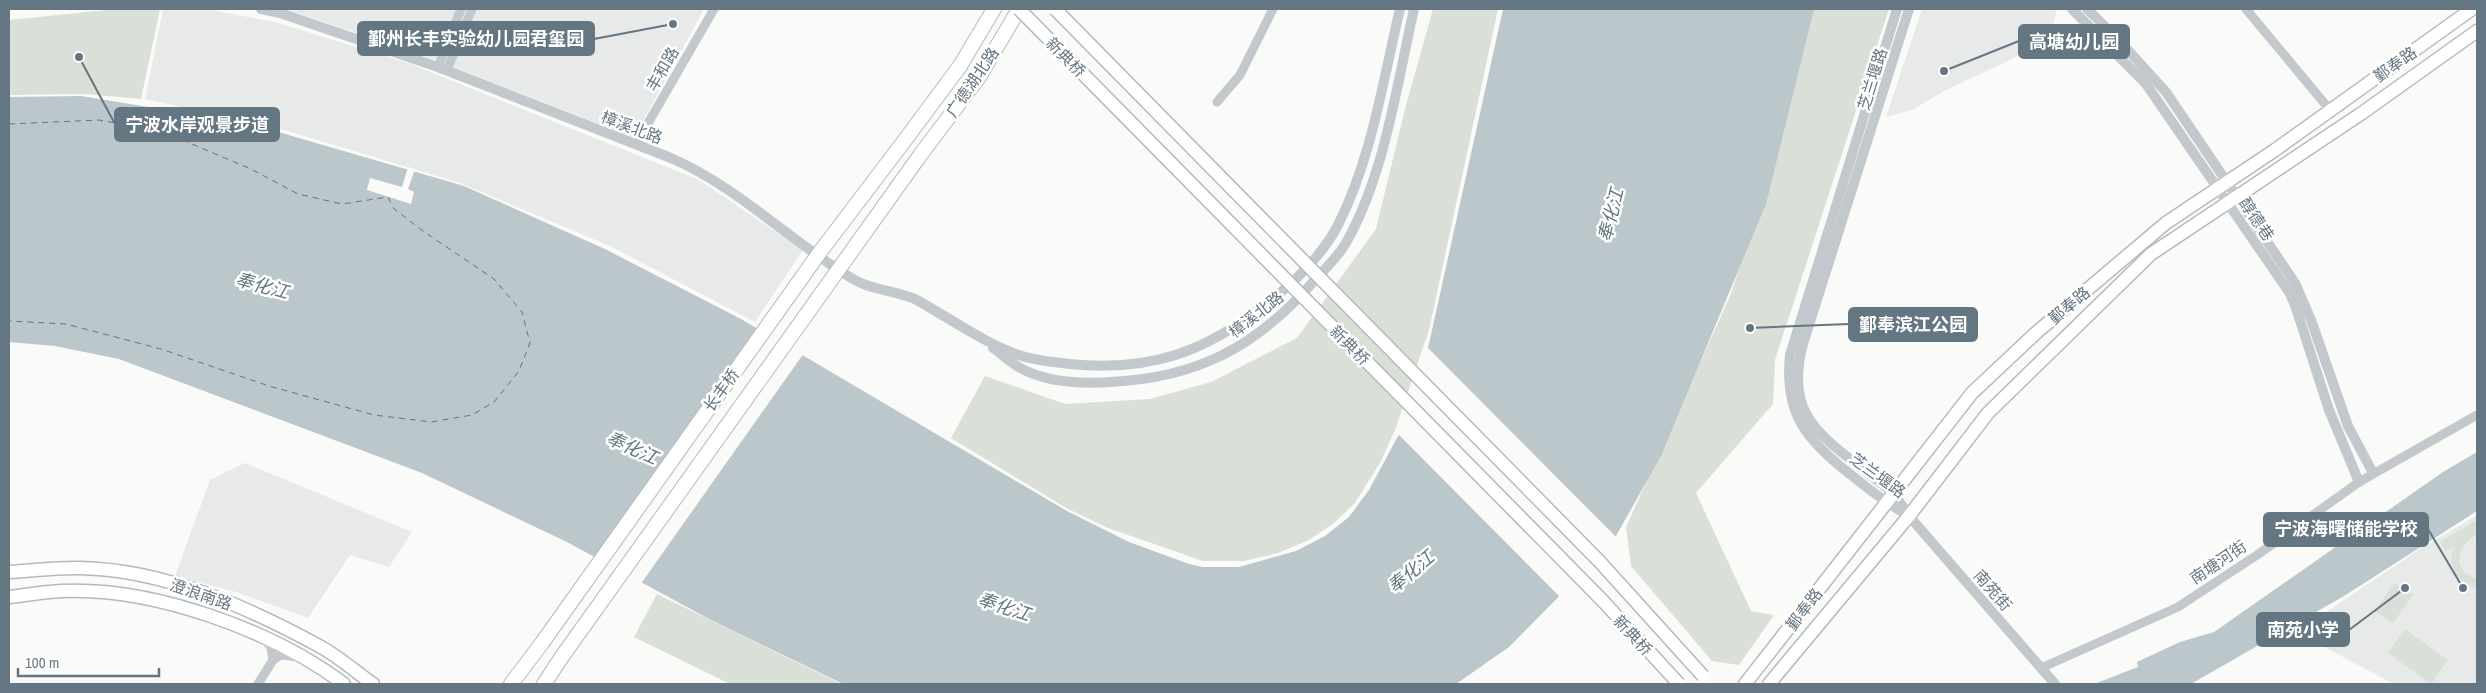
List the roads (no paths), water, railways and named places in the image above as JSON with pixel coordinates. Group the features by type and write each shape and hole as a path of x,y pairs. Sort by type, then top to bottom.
{"main road":[{"name":"广德湖北路","path":"905,140 960,66 994,9"},
{"name":"广德湖北路","path":"921,154 979,77 1019,9"},
{"name":"新典桥","path":"1019,9 1595,593 1679,684"},
{"name":"新典桥","path":"1056,9 1600,562 1706,680"},
{"name":"鄞奉路","path":"1745,684 1972,392 2038,332 2166,223 2222,186 2472,9"},
{"name":"鄞奉路","path":"1769,684 1909,516 1988,413 2151,254 2362,113 2477,31"},
{"name":"长丰桥","path":"511,684 820,252 905,140"},
{"name":"长丰桥","path":"544,684 921,154"},
{"name":"澄浪南路","path":"9,572 81,568 142,575 205,593 258,615 322,648 373,684"},
{"name":"澄浪南路","path":"9,597 63,591 123,594 179,607 262,634 344,684"}],"street":[{"name":"樟溪北路","path":"261,9 280,13 442,69 636,144 705,175 852,279 874,288 901,292 1022,356 1095,366 1141,364 1186,352 1224,335 1284,291 1316,258 1339,223 1363,164 1400,9"},
{"path":"442,69 461,9"},
{"path":"442,69 472,9"},
{"name":"丰和路","path":"636,144 714,9"},
{"path":"1217,102 1240,75 1273,9"},
{"name":"樟溪北路","path":"964,326 1023,370 1043,376 1087,383 1143,381 1188,370 1234,350 1258,334 1288,311 1341,250 1360,216 1381,154 1414,9"},
{"name":"芝兰堰路","path":"1889,498 1826,455 1807,434 1792,404 1788,379 1790,355 1898,9"},
{"name":"芝兰堰路","path":"1909,9 1803,344 1798,373 1798,389 1802,403 1815,428 1829,444 1909,516"},
{"name":"醇德巷","path":"2072,9 2146,84 2303,299 2348,426 2373,473"},
{"name":"醇德巷","path":"2087,9 2166,92 2222,186"},
{"path":"2246,9 2330,110"},
{"name":"醇德巷","path":"2233,201 2295,305 2328,410 2359,482"},
{"name":"南塘河街","path":"2041,668 2178,607 2260,553 2373,473 2477,415"},
{"name":"南苑街","path":"1909,516 2055,684"},
{"path":"262,634 271,648 273,660"},
{"path":"258,684 273,660 281,655 302,657"}],"water":[{"name":"奉化江","path":"1503,9 1814,9 1766,204 1661,456 1612,543 1509,647 1456,684 843,684 709,619 567,542 422,473 119,359 55,346 9,342 9,97 81,96 173,111 275,131 464,186 605,249 741,319 1067,511 1129,542 1189,564 1203,567 1239,567 1296,551 1325,536 1349,517 1369,490 1399,434 1429,344"},
{"path":"2477,452 2477,511 2344,596 2191,684 2094,684 2138,667 2137,662 2180,642 2214,632 2443,472"}],"place":[{"name":"鄞州长丰实验幼儿园君玺园","path":"673,24"},
{"name":"宁波水岸观景步道","path":"79,57"},
{"name":"高塘幼儿园","path":"1944,71"},
{"name":"鄞奉滨江公园","path":"1750,328"},
{"name":"南苑小学","path":"2405,588"},
{"name":"宁波海曙储能学校","path":"2463,588"}]}
